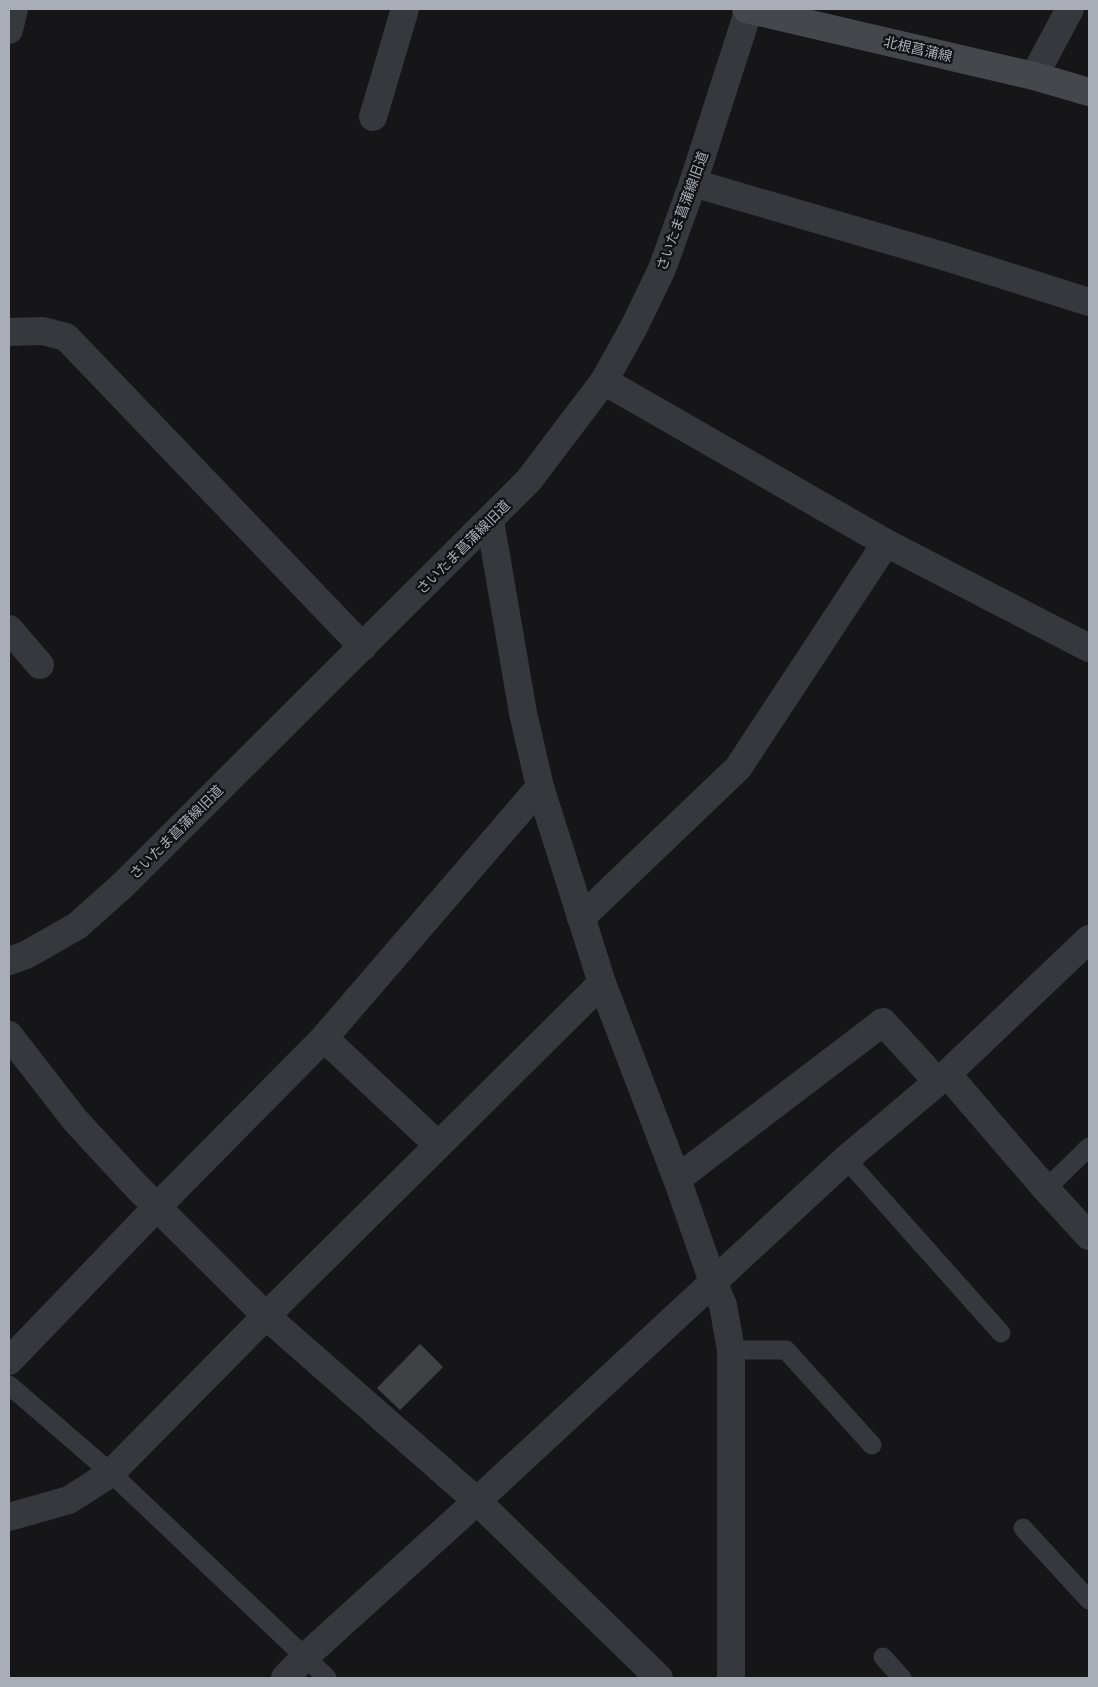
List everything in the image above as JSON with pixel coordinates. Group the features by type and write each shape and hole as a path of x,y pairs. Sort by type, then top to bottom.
{"main road":[{"name":"北根菖蒲線","path":"748,9 1034,76 1089,92"}],"street":[{"path":"9,30 14,9"},
{"path":"373,117 405,9"},
{"name":"さいたま菖蒲線旧道","path":"9,961 26,954 77,926 116,891 490,521 529,480 604,381 634,327 662,269 693,183 748,9"},
{"path":"1034,76 1070,9"},
{"path":"693,183 943,256 1089,302"},
{"path":"9,332 43,330 66,337 363,647"},
{"path":"604,381 886,543 1089,648"},
{"path":"490,521 523,713 540,787 602,983 677,1179 722,1305 731,1350 731,1678"},
{"path":"581,918 738,768 886,543"},
{"path":"9,630 40,664"},
{"path":"9,1361 157,1207 324,1038 540,787"},
{"path":"284,1678 846,1159 942,1078 1089,939"},
{"path":"9,1517 69,1500 111,1473 266,1316 602,983"},
{"path":"677,1179 883,1022 942,1078 1089,1236"},
{"path":"9,1035 74,1120 157,1207 266,1316 477,1501 659,1678"},
{"path":"324,1038 438,1145"}],"lane":[{"path":"1046,1189 1089,1147"},
{"path":"846,1159 1001,1333"},
{"path":"731,1350 786,1350 872,1445"},
{"path":"9,1385 111,1473 327,1678"},
{"path":"1023,1528 1089,1600"},
{"path":"883,1657 902,1678"}],"building":[{"path":"420,1344 443,1367 400,1410 377,1388"}]}
